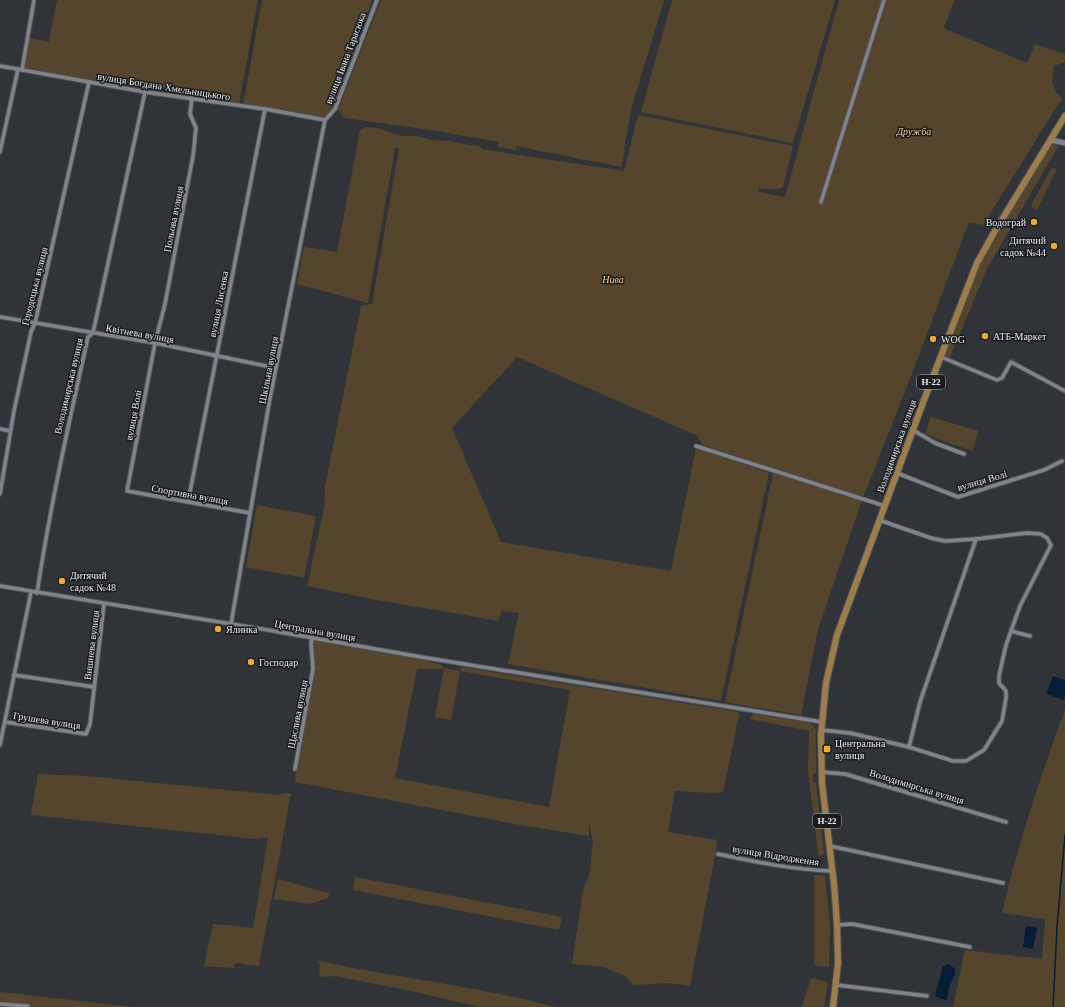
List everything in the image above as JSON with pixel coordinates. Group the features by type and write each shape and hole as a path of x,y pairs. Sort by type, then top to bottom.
{"main road":[{"name":"Володимирська вулиця","path":"822,722 826,683 837,636 879,520 977,263 1065,116"},
{"name":"Н-22","path":"822,722 821,772 833,871 837,925 838,964 834,1007"}],"street":[{"path":"0,152 20,69 34,0"},
{"name":"вулиця Івана Тарасюка","path":"325,120 335,109 377,0"},
{"path":"821,202 884,0"},
{"name":"вулиця Богдана Хмельницького","path":"0,66 145,92 265,109 325,120"},
{"name":"Городоцька вулиця","path":"0,494 10,431 31,332 89,82"},
{"name":"Володимирська вулиця","path":"37,593 71,411 88,337 93,333 145,92"},
{"name":"Польова вулиця","path":"155,343 165,304 193,156 196,128 190,114 192,98"},
{"name":"вулиця Лисенка","path":"188,502 265,109"},
{"name":"Шкільна вулиця","path":"231,624 276,368 325,120"},
{"path":"1051,140 1065,143"},
{"name":"Квітнева вулиця","path":"0,317 155,343 276,368"},
{"name":"вулиця Волі","path":"127,490 155,343"},
{"path":"941,357 997,380 1002,378 1011,362 1065,391"},
{"path":"0,429 10,431"},
{"path":"913,430 935,442 964,454"},
{"path":"696,446 885,506"},
{"name":"вулиця Волі","path":"897,473 958,497 1044,470 1062,461"},
{"name":"Спортивна вулиця","path":"127,490 250,513"},
{"path":"821,730 850,733 909,747 953,762 966,761 984,750 1002,721 1006,691 999,683 999,676 1006,645 1020,606 1051,545 1047,538 1041,534 1027,533 945,541 879,520"},
{"path":"909,747 920,702 976,539"},
{"name":"Центральна вулиця","path":"0,586 822,722"},
{"path":"0,745 31,592"},
{"name":"Вишнева вулиця","path":"86,734 90,724 104,604"},
{"path":"1011,631 1030,636"},
{"name":"Щаслива вулиця","path":"295,768 313,669 312,638"},
{"name":"Вишнева вулиця","path":"14,675 94,687"},
{"name":"Грушева вулиця","path":"5,722 86,734"},
{"name":"Володимирська вулиця","path":"821,772 844,774 1006,822"},
{"path":"830,846 1003,883"},
{"name":"вулиця Відродження","path":"718,854 767,864 809,870 833,871"},
{"path":"837,925 852,924 970,947"},
{"path":"837,986 927,996"},
{"path":"0,1004 28,1006"}],"green space":[{"path":"57,0 258,0 239,104 91,81 25,68 29,38 49,42"},
{"path":"262,0 372,0 333,108 324,117 243,105"},
{"path":"381,0 664,0 632,106 621,167 516,146 516,150 498,147 499,142 431,130 344,118 338,110"},
{"path":"672,0 835,0 793,143 641,112"},
{"path":"839,0 955,0 944,26 945,29 1027,63 1035,44 1065,54 1065,62 1054,66 1052,76 1054,87 1062,98 983,225 969,222 861,503 818,629 801,715 725,702 774,469 709,447 701,443 698,436 517,357 452,428 501,542 671,571 696,448 769,473 721,701 508,664 519,613 501,611 499,621 382,601 307,586 324,508 325,486 361,306 372,304 399,148 395,148 368,303 297,284 304,247 337,252 360,130 366,127 378,128 401,136 416,136 432,140 449,141 481,147 481,149 624,171 638,115 793,146 783,187 776,190 759,188 758,192 785,197"},
{"path":"1052,144 1059,145 987,269 950,357 944,355 980,264 1002,225"},
{"path":"1052,168 1057,169 1037,210 1032,207 1032,203"},
{"path":"931,417 979,431 972,451 925,434"},
{"path":"257,505 316,516 304,578 246,567"},
{"path":"315,641 414,658 442,665 444,668 460,671 461,667 738,712 740,715 723,792 713,793 675,791 668,832 717,840 690,986 668,983 633,985 625,976 604,967 572,964 583,890 589,876 593,841 589,822 589,836 520,825 295,782 314,669 313,644","holes":["417,669 444,669 435,717 451,720 460,671 570,690 549,807 395,778"]},
{"path":"1065,709 1065,1007 953,1007 965,950 1042,959 1045,919 1002,913 1030,810"},
{"path":"754,714 807,722 816,729 816,773 813,773 813,782 816,783 824,854 820,857 818,853 808,771 809,731 749,719"},
{"path":"38,774 86,776 279,795 291,793 259,966 235,963 234,968 204,966 213,924 253,928 268,837 257,839 31,815"},
{"path":"814,875 825,875 830,926 829,967 814,965"},
{"path":"355,877 562,917 559,930 353,890"},
{"path":"278,879 328,893 328,898 310,904 274,899"},
{"path":"316,960 496,993 555,1007 479,1007 411,991 335,976 322,977 319,974 320,965"},
{"path":"811,978 828,982 824,1007 802,1007"},
{"path":"0,992 134,1007 30,1007 31,1004 0,1002"}],"water":[{"path":"1053,676 1065,680 1064,700 1046,694"},
{"path":"1026,926 1037,928 1033,949 1023,947"},
{"path":"949,964 955,969 955,974 949,988 947,1000 938,998 935,995 943,966"}],"waterway":[{"path":"1053,1007 1057,927 1065,835"}],"place":[{"name":"Водограй","path":"1034,222"},
{"name":"Дитячий садок №44","path":"1054,246"},
{"name":"АТБ-Маркет","path":"985,336"},
{"name":"WOG","path":"933,339"},
{"name":"Дитячий садок №48","path":"62,581"},
{"name":"Ялинка","path":"218,629"},
{"name":"Господар","path":"251,662"},
{"name":"Центральна вулиця","path":"827,749"}],"park label":[{"name":"Дружба","path":"914,131"},
{"name":"Нива","path":"613,279"}]}
